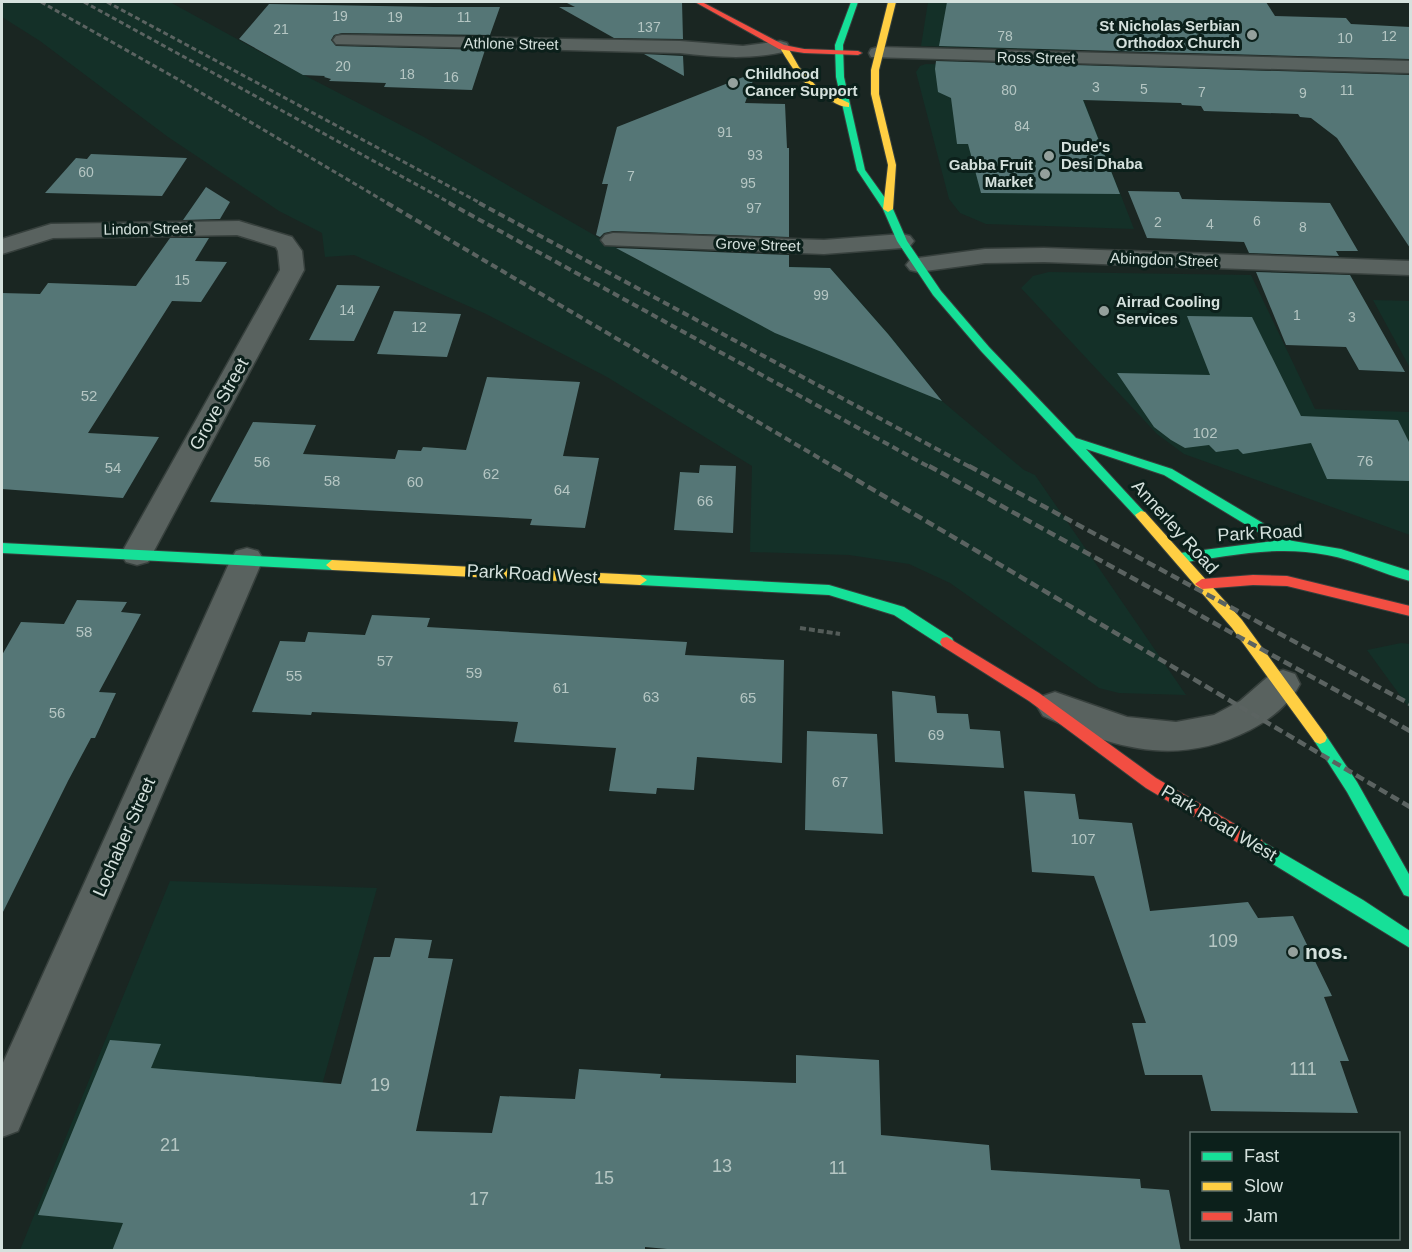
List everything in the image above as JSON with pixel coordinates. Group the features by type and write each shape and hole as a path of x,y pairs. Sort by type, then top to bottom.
{"main road":[{"path":"699,2 782,47 878,53"},
{"name":"Annerley Road","path":"854,2 838,49 846,105 861,170 888,209 902,241 937,293 1180,558 1283,684 1352,787 1410,890"},
{"name":"Annerley Road","path":"888,209 892,165 875,94 875,70 892,2"},
{"path":"728,16 774,27"},
{"path":"803,36 838,49"},
{"path":"782,47 815,90 846,105"},
{"path":"1071,440 1168,472 1291,546"},
{"name":"Park Road","path":"1180,558 1240,549 1310,547 1356,557 1410,576"},
{"name":"Park Road West","path":"2,548 829,590 899,611 1034,697 1151,783 1357,905 1410,940"},
{"path":"1202,585 1253,580 1287,581 1410,611"}],"street":[{"name":"Athlone Street","path":"680,47 723,42 734,38 745,28"},
{"name":"Athlone Street","path":"342,40 680,47 746,51 782,47"},
{"name":"Ross Street","path":"878,53 1410,68"},
{"name":"Lindon Street","path":"2,247 51,231 239,228 279,239 290,251"},
{"name":"Grove Street","path":"614,240 824,247 902,241"},
{"name":"Grove Street","path":"137,554 292,270 290,251"},
{"name":"Abingdon Street","path":"918,265 985,256 1044,255 1410,268"},
{"name":"Lochaber Street","path":"2,1115 247,559"},
{"name":"Park Road West","path":"1034,697 1105,727 1145,736 1175,738 1202,734 1233,722 1253,710 1283,684"}],"path":[{"path":"797,628 842,634"}],"shaded area":[{"path":"2,2 170,2 273,59 424,137 641,262 830,268 892,338 942,401 1024,470 1035,475 1186,695 1119,693 1099,688 950,583 909,564 849,555 750,552 752,466 607,377 486,314 354,255 325,257 322,233 279,211 168,137 40,41 2,17"},
{"path":"928,2 1049,2 1066,50 921,46"},
{"path":"926,64 1071,67 1134,229 986,224 960,213 949,199 916,72 920,66"},
{"path":"1049,272 1251,275 1315,409 1410,412 1410,535 1184,454 1157,434 1021,288 1033,276"},
{"path":"1373,300 1410,301 1410,368"},
{"path":"1401,643 1410,644 1410,709 1367,650"},
{"path":"170,881 377,888 276,1250 20,1250"}],"building":[{"path":"565,2 682,2 683,39 614,38 559,7 575,7"},
{"path":"947,2 1266,2 1275,16 1346,18 1351,24 1410,27 1410,59 939,46"},
{"path":"269,4 500,7 490,35 342,33 334,35 331,40 336,46 485,50 472,90 384,87 386,83 329,81 331,79 325,76 303,75 239,39"},
{"path":"644,54 683,56 684,76"},
{"path":"936,61 1410,75 1410,248 1337,138 1311,118 1300,117 1298,114 1204,111 1201,106 1182,105 1181,103 1083,100 1120,194 981,193 968,144 957,144 951,98 938,92"},
{"path":"756,72 745,103 785,104 787,148 789,148 789,237 613,231 604,233 600,237 596,235 608,184 602,184 617,127"},
{"path":"91,154 187,158 162,196 45,193 76,158 87,159"},
{"path":"206,187 230,202 220,219 183,220"},
{"path":"1128,191 1179,192 1182,199 1330,203 1358,251 1336,251 1339,256 1249,253 1244,242 1147,238"},
{"path":"170,238 209,238 195,261 227,262 201,302 172,301 88,433 159,437 123,498 2,489 2,293 40,294 48,283 136,286"},
{"path":"616,248 789,255 789,267 830,268 888,334 942,401 775,333"},
{"path":"1256,272 1350,275 1405,372 1359,370 1346,347 1286,345"},
{"path":"337,285 380,286 354,341 309,340"},
{"path":"394,311 461,314 447,357 377,354"},
{"path":"1187,316 1252,317 1301,416 1398,420 1410,444 1410,481 1327,479 1311,443 1243,454 1238,449 1216,452 1209,445 1185,448 1171,440 1154,427 1117,373 1210,375"},
{"path":"487,377 580,382 563,456 599,458 585,528 530,525 532,519 210,502 253,422 316,425 303,454 395,459 398,450 421,451 423,447 466,450"},
{"path":"700,465 736,466 733,533 674,530 680,472 699,473"},
{"path":"77,600 127,602 121,612 141,614 99,692 116,693 95,738 91,738 68,781 2,914 2,655 21,622 64,624"},
{"path":"372,615 430,618 427,627 687,642 685,655 784,660 782,763 697,757 694,790 657,788 656,794 609,791 616,748 514,742 518,722 312,712 311,715 252,712 280,641 305,642 308,632 365,635"},
{"path":"892,691 935,696 937,713 968,714 970,729 1000,731 1004,768 895,762"},
{"path":"807,731 877,734 883,834 805,830"},
{"path":"1024,791 1075,794 1079,819 1132,823 1150,911 1248,902 1258,918 1293,916 1332,996 1324,997 1349,1061 1340,1061 1358,1113 1211,1111 1202,1075 1145,1075 1132,1023 1146,1023 1094,876 1032,872"},
{"path":"395,938 432,940 428,958 453,959 416,1131 492,1133 500,1096 575,1099 579,1069 661,1074 660,1078 796,1083 796,1055 879,1060 881,1135 989,1145 991,1170 1140,1179 1141,1188 1169,1190 1181,1251 689,1251 645,1247 645,1251 112,1251 123,1223 38,1215 110,1040 161,1044 151,1068 341,1084 374,957 390,957"}],"railway":[{"path":"41,2 181,81 389,204"},
{"path":"84,2 452,204"},
{"path":"107,2 482,204"},
{"path":"387,203 836,468"},
{"path":"449,203 931,468"},
{"path":"479,203 972,468"},
{"path":"833,466 1410,807"},
{"path":"929,466 1410,731"},
{"path":"969,466 1410,704"}],"traffic: fast":[{"path":"854,2 839,45 840,77 861,170 888,209 902,241 937,293 985,349 1141,515"},
{"path":"1076,442 1168,472 1291,546"},
{"path":"1180,558 1254,547 1299,546 1341,553 1410,576"},
{"path":"2,548 332,565"},
{"path":"640,580 829,590 899,611 947,642"},
{"path":"1320,738 1352,787 1410,890"},
{"path":"1256,845 1357,905 1410,940"}],"traffic: slow":[{"path":"888,209 892,165 875,94 875,70 892,2"},
{"path":"784,48 796,68 815,90 846,105"},
{"path":"1141,515 1237,624 1320,738"},
{"path":"332,565 640,580"}],"traffic: jam":[{"path":"698,2 782,47 804,51 858,53"},
{"path":"1202,584 1253,580 1287,581 1410,611"},
{"path":"947,642 1034,697 1151,783 1256,845"}],"place":[{"name":"St Nicholas Serbian Orthodox Church","path":"1252,35"},
{"name":"Childhood Cancer Support","path":"733,83"},
{"name":"Dude's Desi Dhaba","path":"1049,156"},
{"name":"Gabba Fruit Market","path":"1045,174"},
{"name":"Airrad Cooling Services","path":"1104,311"},
{"name":"nos.","path":"1293,952"}]}
